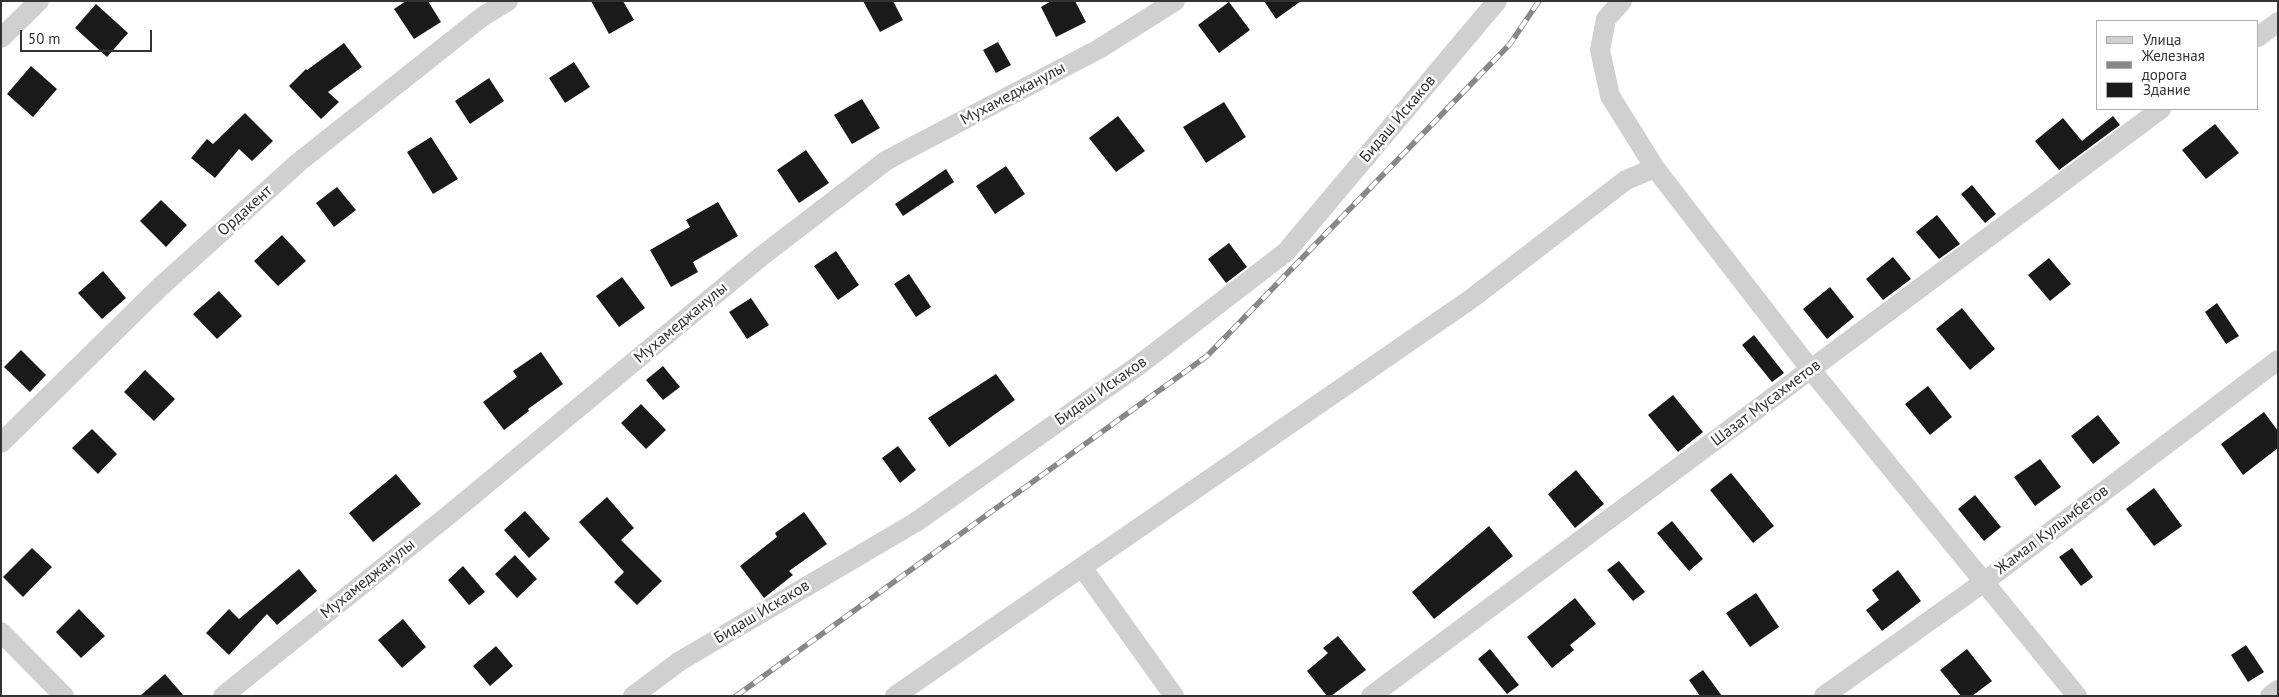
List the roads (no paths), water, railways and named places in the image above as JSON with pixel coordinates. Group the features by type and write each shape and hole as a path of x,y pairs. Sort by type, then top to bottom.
{"street":[{"path":"1,38 39,1"},
{"name":"Ордакент","path":"1,443 159,288 299,162 482,17 508,1"},
{"name":"Мухамеджанулы","path":"223,696 450,514 763,255 887,160 1099,48 1175,1"},
{"name":"Бидаш Искаков","path":"633,696 680,661 916,522 1139,365 1286,252 1496,1"},
{"path":"1622,1 1606,19 1600,50 1610,96 1655,168 1811,370 2077,696"},
{"path":"2259,36 2278,22"},
{"name":"Шазат Мусахметов","path":"1371,696 2160,110"},
{"path":"895,696 1472,299 1626,180 1655,168"},
{"name":"Жамал Кулымбетов","path":"1824,696 1984,582 2278,360"},
{"path":"1082,567 1174,696"},
{"path":"1,632 64,696"},
{"path":"2270,696 2278,690"}],"railway":[{"path":"736,696 1207,356 1510,44 1539,1"}]}
